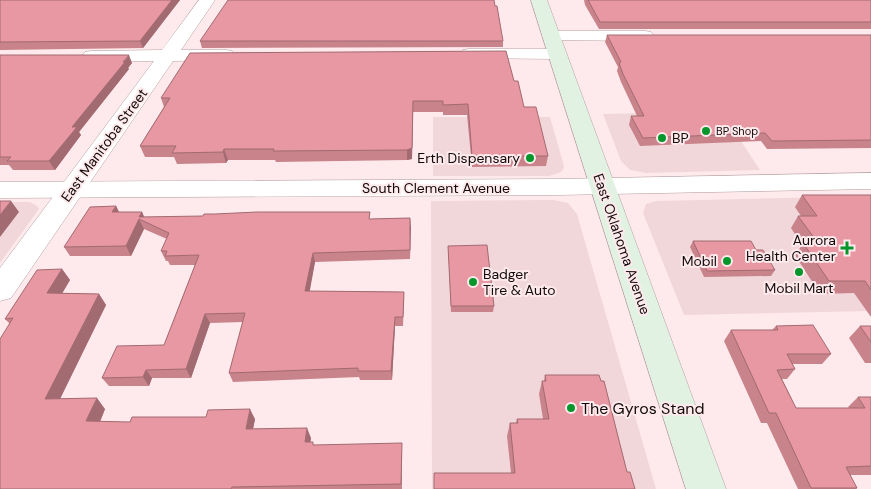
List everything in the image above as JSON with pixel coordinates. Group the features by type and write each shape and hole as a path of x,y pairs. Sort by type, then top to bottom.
{"main road":[{"name":"East Oklahoma Avenue","path":"538,0 706,489"}],"street":[{"name":"East Manitoba Street","path":"0,290 207,0"},
{"path":"551,36 657,36"},
{"path":"454,54 557,54"},
{"path":"71,56 240,55"},
{"name":"South Clement Avenue","path":"0,190 602,186 871,181"}],"shaded area":[{"path":"721,111 760,170 646,173 630,170 621,161 603,114"},
{"path":"433,117 550,117 564,166 563,170 549,176 433,176"},
{"path":"871,196 871,311 684,315 643,213 646,204 656,201"},
{"path":"554,200 568,203 577,214 656,489 432,489 431,201"},
{"path":"0,202 30,202 39,209 0,263"}],"building":[{"path":"0,0 172,0 140,41 0,42"},
{"path":"228,0 494,0 495,6 497,6 503,41 200,41"},
{"path":"588,0 871,0 871,22 600,22"},
{"path":"607,35 871,35 871,140 772,141 765,133 643,138 631,116 644,116 623,74 619,63 621,62"},
{"path":"506,51 514,81 518,81 524,107 536,107 548,156 472,156 468,104 443,105 443,101 413,101 412,148 407,150 273,151 274,149 224,149 223,152 172,153 176,146 140,146 170,98 161,98 190,53"},
{"path":"0,55 129,55 72,127 77,127 49,161 7,161 11,157 0,157"},
{"name":"Aurora Health Center","path":"802,195 871,195 871,290 865,281 829,281 803,243 818,243 798,216 817,216"},
{"path":"0,201 11,201 0,215"},
{"path":"116,206 112,212 142,212 139,217 203,216 204,214 257,212 370,212 369,219 410,218 410,250 313,253 305,291 404,292 403,317 395,317 391,371 358,371 358,368 229,373 245,313 205,314 186,369 146,370 143,377 102,378 117,346 164,345 199,255 165,256 167,251 161,251 169,233 139,219 126,246 64,247 90,207"},
{"name":"Mobil","path":"693,241 751,241 756,250 763,250 775,270 707,271"},
{"path":"487,245 494,306 451,306 448,246"},
{"path":"62,269 47,293 99,294 45,399 97,398 86,421 130,422 132,417 206,417 208,410 250,409 246,429 307,428 305,442 313,442 313,445 402,443 401,484 232,487 231,489 0,489 0,339 13,318 5,319 37,270"},
{"path":"813,325 831,354 787,354 795,369 777,370 796,408 865,408 858,397 871,397 871,466 846,467 857,488 811,488 776,413 769,413 731,330 778,330 776,326"},
{"path":"860,326 871,326 871,342"},
{"path":"545,375 599,375 601,381 604,381 627,472 630,472 635,489 434,489 434,473 515,473 510,423 518,423 517,419 549,419 542,381 546,381"}],"place":[{"name":"BP Shop","path":"706,131"},
{"name":"BP","path":"662,138"},
{"name":"Erth Dispensary","path":"530,158"},
{"name":"Aurora Health Center","path":"847,248"},
{"name":"Mobil","path":"727,261"},
{"name":"Mobil Mart","path":"799,272"},
{"name":"Badger Tire & Auto","path":"473,282"},
{"name":"The Gyros Stand","path":"571,408"}]}
